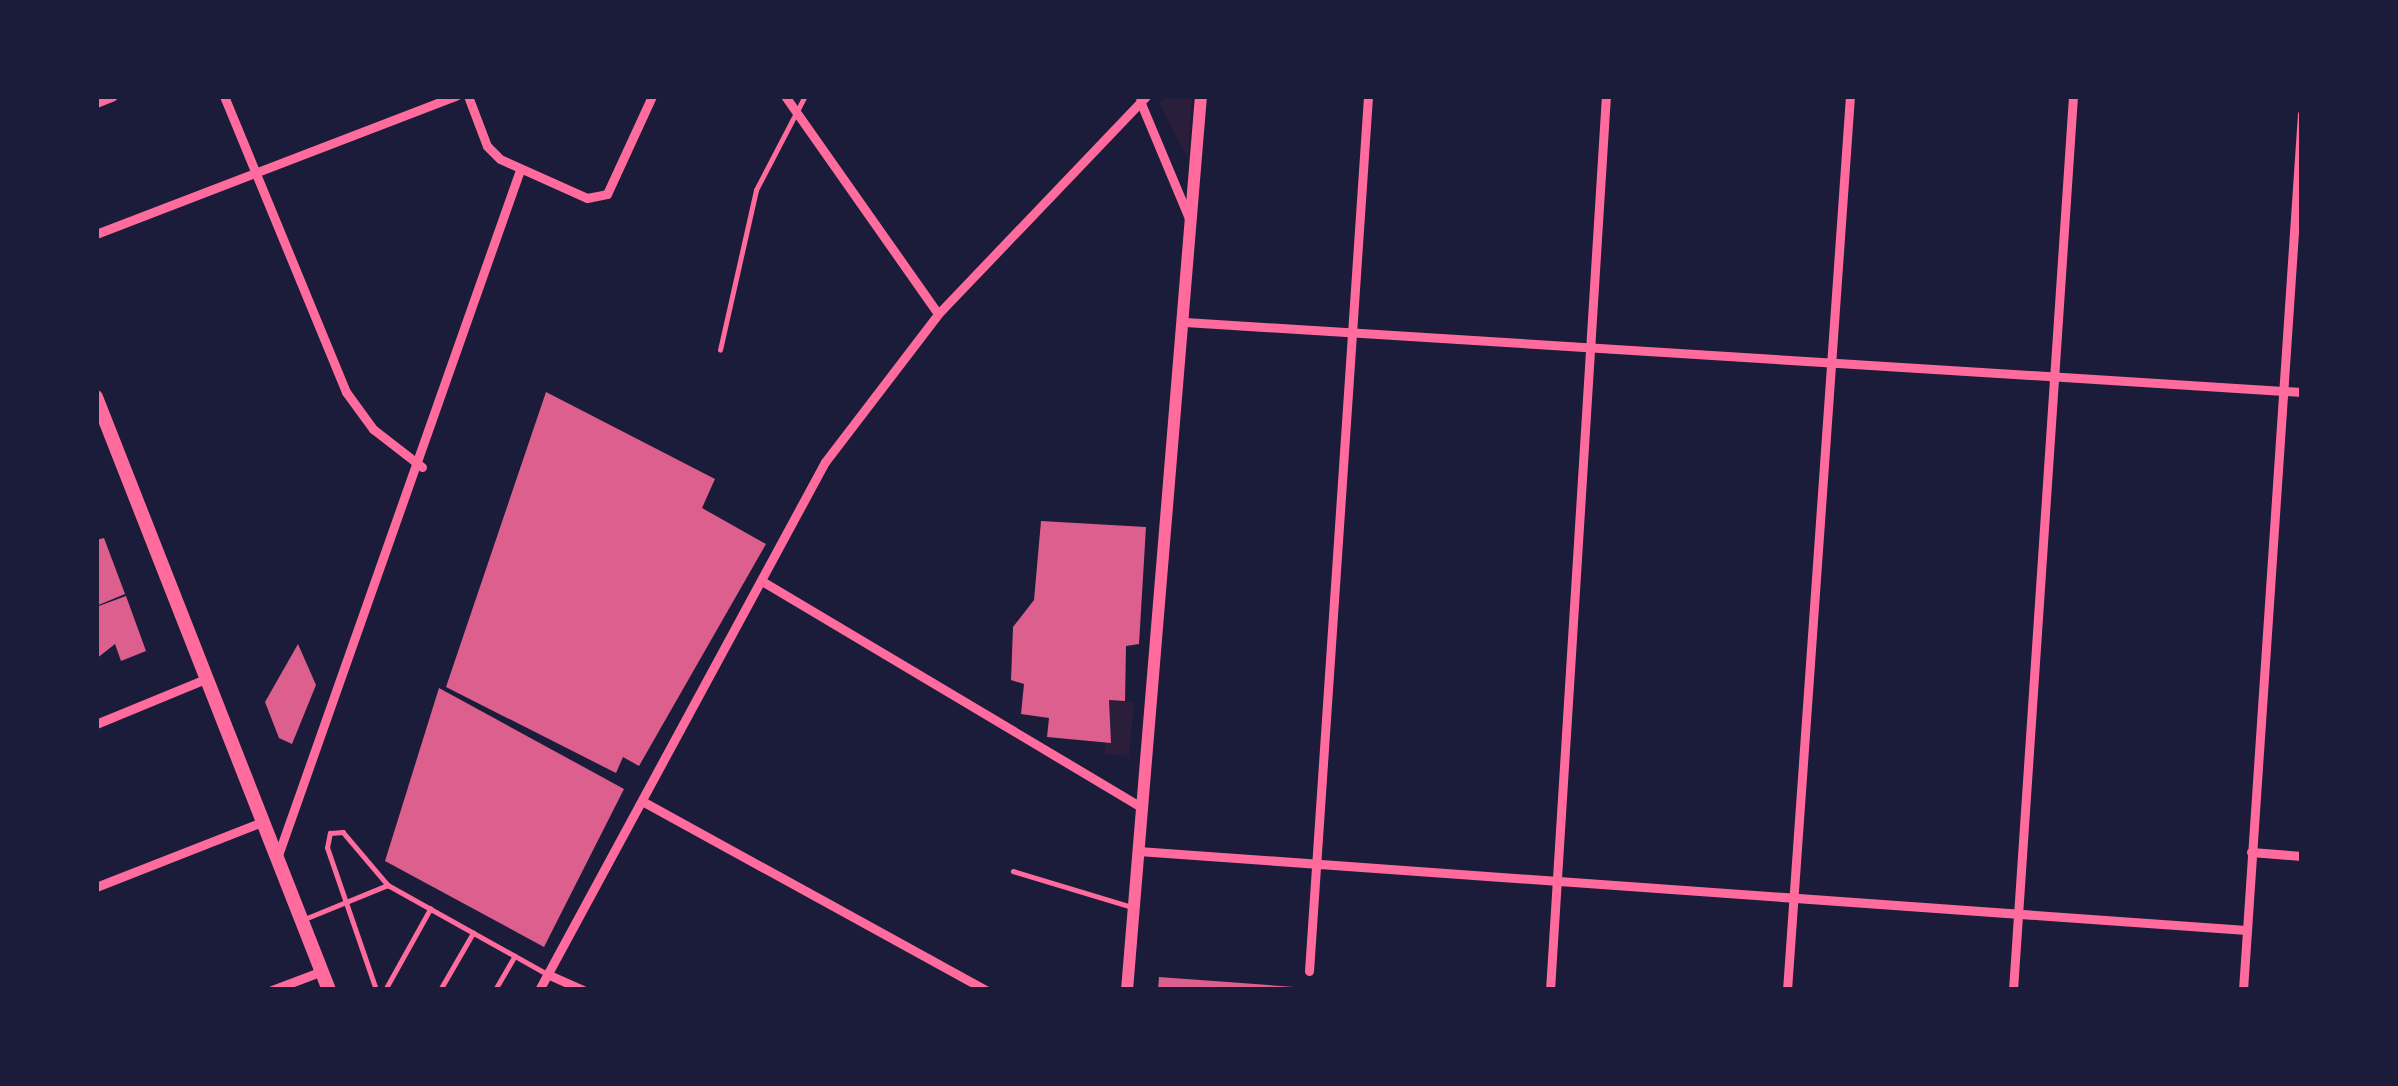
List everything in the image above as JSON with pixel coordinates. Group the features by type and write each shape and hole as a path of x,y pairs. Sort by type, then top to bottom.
{"main road":[{"path":"96,397 203,680 329,990"}],"street":[{"path":"96,103 113,96"},
{"path":"224,96 346,392 373,429 422,466"},
{"path":"96,234 456,96"},
{"path":"468,96 487,146 520,170 587,198 607,194 652,96"},
{"path":"785,96 938,314"},
{"path":"1127,990 1201,96"},
{"path":"1309,971 1368,96"},
{"path":"1550,990 1606,96"},
{"path":"1787,990 1850,96"},
{"path":"2014,990 2073,96"},
{"path":"539,990 825,462 938,314 1142,98 1190,222"},
{"path":"2243,990 2278,391 2302,114"},
{"path":"277,858 422,466 520,170"},
{"path":"1185,322 2302,392"},
{"path":"762,580 1141,807"},
{"path":"96,724 203,680"},
{"path":"642,801 986,990"},
{"path":"96,887 262,822"},
{"path":"1138,851 2246,930"},
{"path":"2251,852 2302,856"},
{"path":"272,990 322,971"},
{"path":"548,974 583,990"}],"lane":[{"path":"720,350 756,190 805,96"},
{"path":"380,990 327,848 330,833 343,832 388,885 548,974"},
{"path":"1013,871 1134,908"},
{"path":"302,919 388,885"},
{"path":"380,990 430,909"},
{"path":"440,990 473,933"},
{"path":"494,990 515,956"}],"shaded area":[{"path":"1165,96 1192,96 1188,159 1159,103"},
{"path":"1109,700 1134,702 1129,756 1104,754"}],"building":[{"path":"546,392 715,479 702,508 766,544 639,766 623,757 616,773 446,687"},
{"path":"1041,521 1146,527 1139,644 1126,646 1125,701 1109,700 1111,743 1047,737 1049,718 1021,714 1024,684 1011,680 1013,627 1034,600"},
{"path":"104,538 125,594 96,606 96,540"},
{"path":"126,596 146,651 121,661 115,644 96,659 96,607"},
{"path":"298,644 316,685 292,744 279,738 265,702"},
{"path":"439,688 624,789 544,947 385,861"},
{"path":"1159,977 1294,987 1294,990 1158,990"}]}
